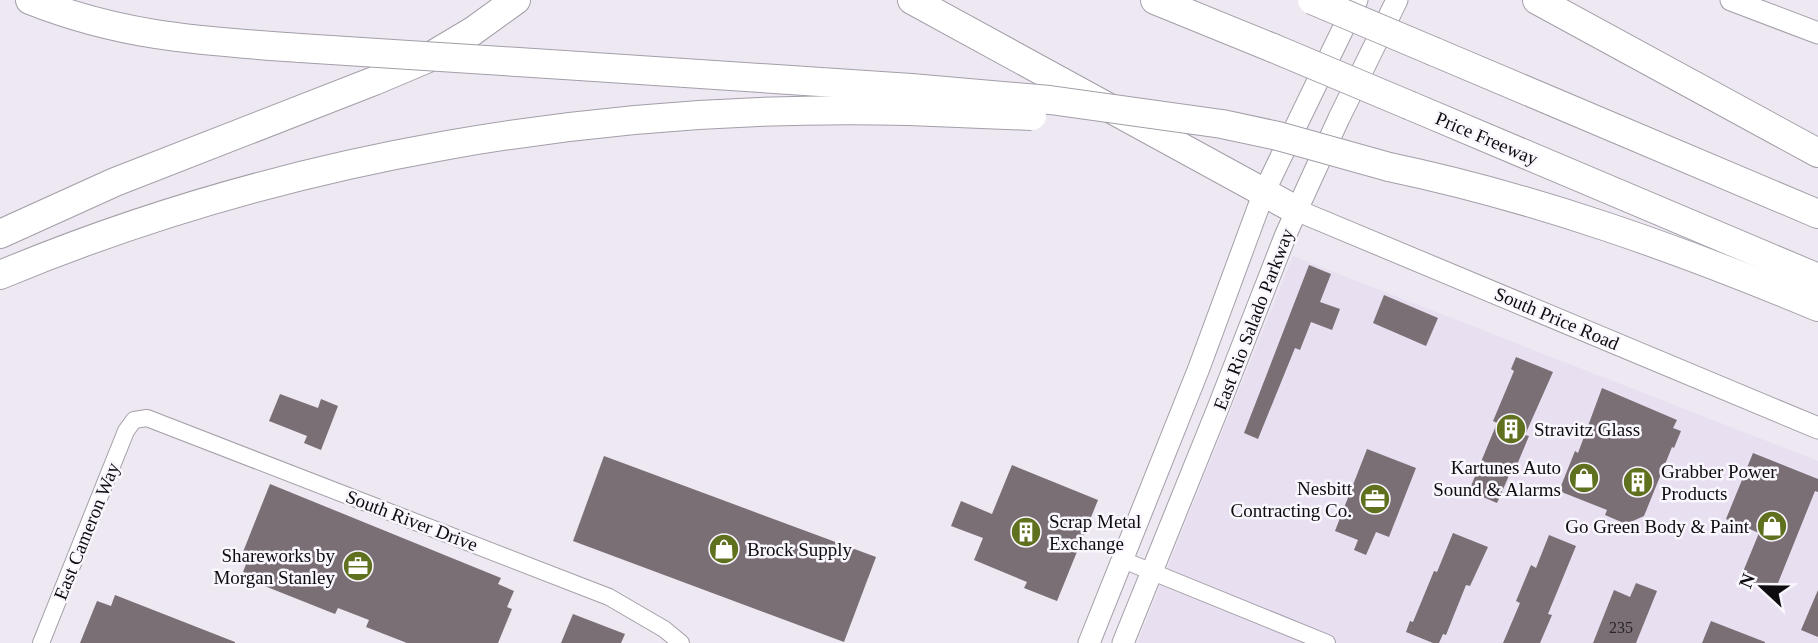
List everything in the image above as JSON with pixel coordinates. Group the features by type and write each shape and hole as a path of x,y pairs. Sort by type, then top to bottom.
{"highway":[{"path":"30,0 87,20 159,37 564,65 910,99 1037,117 1151,128 1403,169 1538,205 1629,234 1703,260 1818,307"},
{"path":"0,234 115,182 426,59 473,31 516,0"},
{"path":"912,0 1296,210"},
{"name":"Price Freeway","path":"1155,0 1818,278"},
{"path":"1312,0 1818,214"},
{"path":"1537,0 1818,153"},
{"path":"0,275 89,240 198,205 308,175 431,149 533,132 647,119 910,99"}],"main road":[{"name":"East Rio Salado Parkway","path":"1089,643 1202,359 1264,192 1357,0"},
{"name":"East Rio Salado Parkway","path":"1123,643 1296,210 1397,0"},
{"path":"1731,0 1818,33"},
{"name":"South Price Road","path":"1296,210 1818,428"}],"street":[{"name":"South River Drive","path":"134,420 147,418 609,597 663,629 681,643"},
{"name":"East Cameron Way","path":"41,643 126,430 134,420"},
{"path":"1122,560 1327,643"}],"shaded area":[{"path":"1293,256 1818,461 1818,643 1137,643"}],"building":[{"path":"1309,265 1331,274 1320,302 1340,309 1332,330 1311,322 1300,350 1295,348 1258,439 1244,433"},
{"path":"1384,295 1438,318 1426,346 1373,323"},
{"name":"Stravitz Glass","path":"1516,357 1553,372 1525,435 1529,436 1514,472 1511,471 1497,503 1469,491 1497,423 1493,421 1514,371 1511,369"},
{"path":"1602,388 1677,420 1673,428 1681,431 1644,516 1626,524 1605,515 1607,510 1559,491 1575,451 1578,453"},
{"path":"280,394 318,408 321,399 338,406 321,450 304,443 307,436 269,421"},
{"name":"Nesbitt Contracting Co.","path":"1367,449 1416,468 1389,537 1376,532 1366,555 1354,550 1358,540 1335,531"},
{"name":"Go Green Body & Paint","path":"1753,453 1818,479 1818,492 1815,491 1774,593 1740,579 1759,533 1726,519"},
{"name":"Brock Supply","path":"604,456 876,557 844,642 573,541"},
{"name":"Scrap Metal Exchange","path":"1012,465 1098,500 1057,601 1024,588 1027,582 974,560 983,538 951,526 961,501 992,514"},
{"name":"Shareworks by Morgan Stanley","path":"270,484 501,578 498,584 514,591 507,607 512,609 498,643 407,643 366,627 369,620 338,608 335,614 257,583 259,579 243,572 248,559 241,557"},
{"path":"1453,533 1488,547 1470,586 1466,585 1446,635 1443,634 1439,643 1433,643 1406,632 1410,621 1413,622 1434,571 1437,572"},
{"path":"1549,535 1576,546 1548,614 1552,615 1540,643 1503,643 1520,603 1516,601 1531,565 1536,568"},
{"path":"1636,583 1657,591 1636,643 1593,643 1614,590 1630,597"},
{"path":"1818,590 1818,637 1801,630"},
{"path":"115,595 235,643 80,643 97,601 111,606"},
{"path":"573,614 625,634 621,643 561,643"},
{"path":"1711,621 1765,642 1765,643 1702,643"}],"place":[{"name":"Stravitz Glass","path":"1511,429"},
{"name":"Kartunes Auto Sound & Alarms","path":"1584,478"},
{"name":"Grabber Power Products","path":"1638,482"},
{"name":"Nesbitt Contracting Co.","path":"1375,499"},
{"name":"Go Green Body & Paint","path":"1772,526"},
{"name":"Scrap Metal Exchange","path":"1026,532"},
{"name":"Brock Supply","path":"724,549"},
{"name":"Shareworks by Morgan Stanley","path":"358,566"}]}
